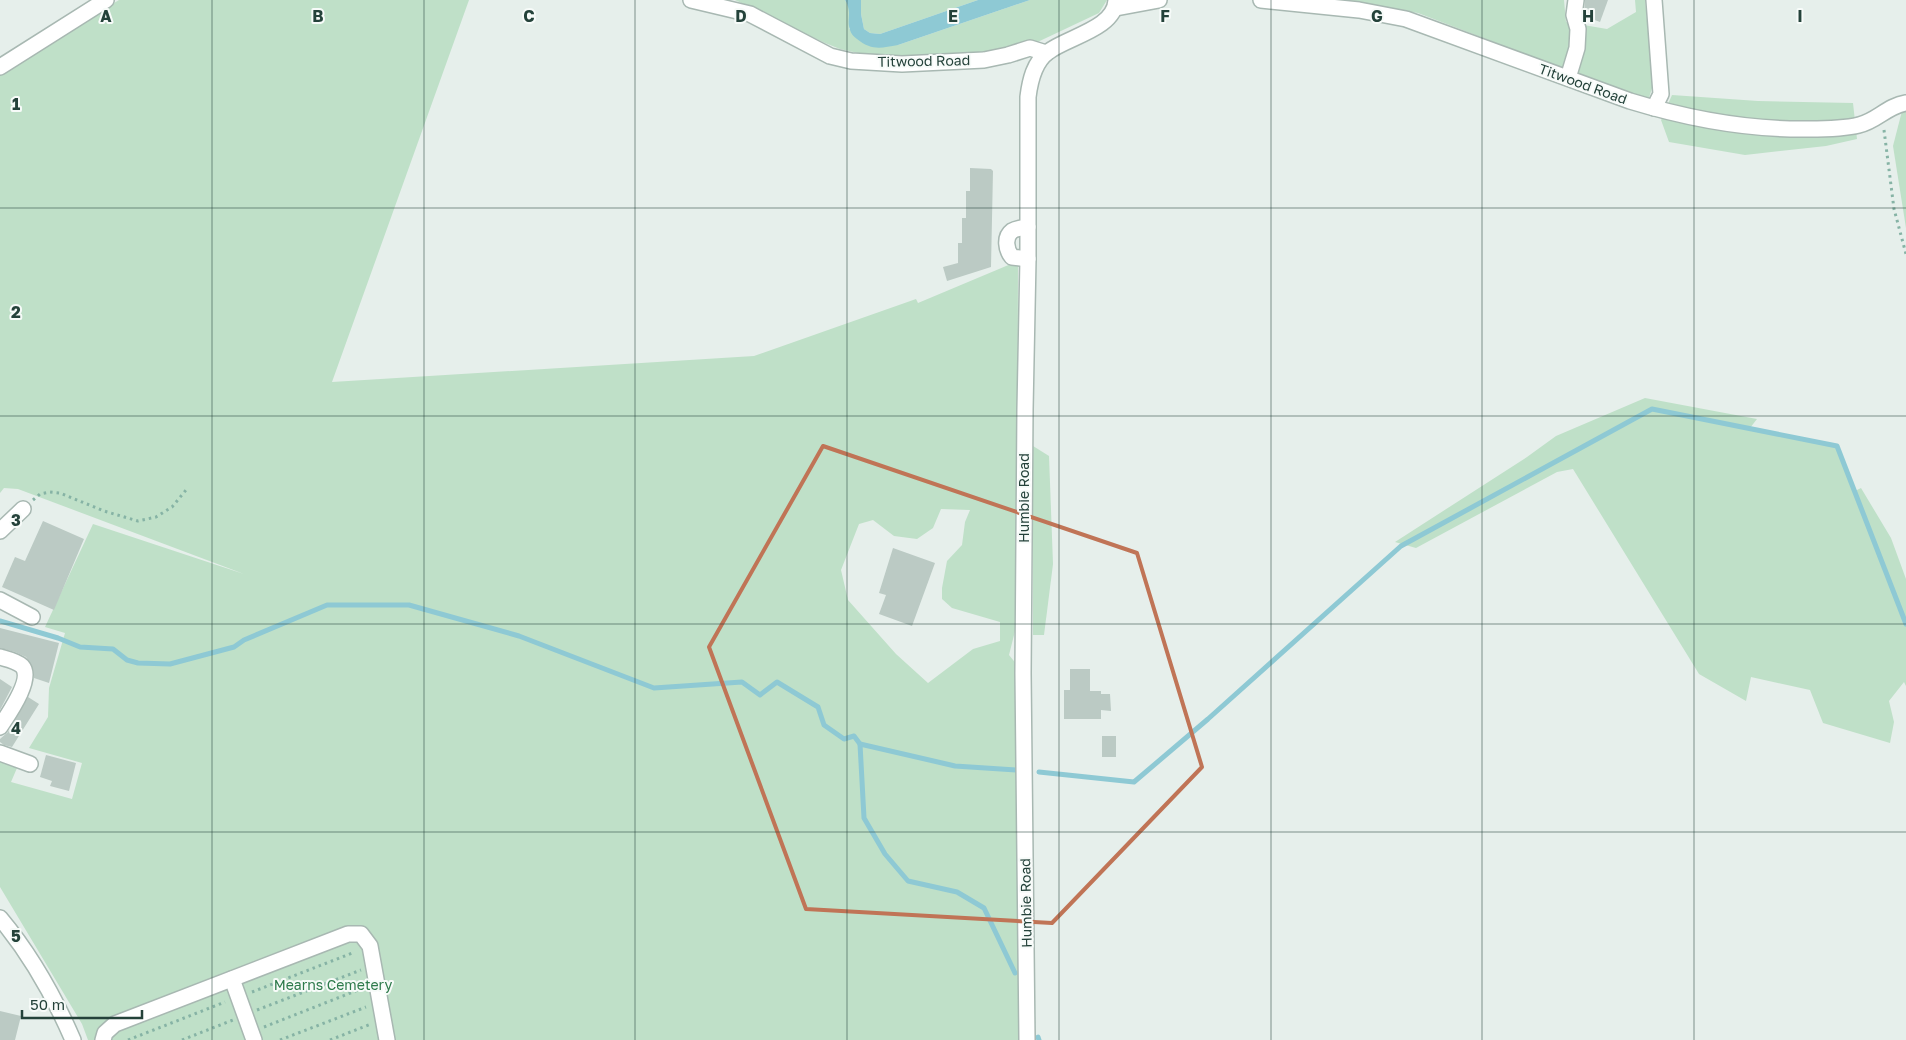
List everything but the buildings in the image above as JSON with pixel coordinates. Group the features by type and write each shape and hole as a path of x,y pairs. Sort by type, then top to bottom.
{"street":[{"path":"0,67 106,0"},
{"name":"Titwood Road","path":"692,0 750,14 830,56 851,62 902,64 984,60 1030,48 1046,53"},
{"path":"1116,4 1159,0"},
{"name":"Titwood Road","path":"1261,0 1359,10 1392,16 1432,28 1654,108 1716,123 1777,129 1829,129 1858,125 1880,115 1895,105 1906,103"},
{"path":"1568,78 1577,48 1578,30 1574,15 1576,0"},
{"path":"1654,0 1661,94 1654,108"},
{"name":"Humbie Road","path":"1026,1040 1023,673 1028,97 1031,76 1046,53 1097,27 1111,15 1116,4"},
{"path":"1028,227 1010,233 1007,247 1012,257 1028,259"},
{"path":"0,531 23,509"},
{"path":"0,600 32,618"},
{"path":"0,657 16,662 23,667 25,673 17,701 0,727"},
{"path":"0,753 30,764"},
{"path":"0,918 32,961 56,1002 73,1040"},
{"path":"103,1040 105,1032 115,1024 348,934 361,934 370,946 387,1040"},
{"path":"232,979 253,1036"}],"path":[{"path":"1880,115 1885,133 1894,209 1906,254"},
{"path":"23,509 40,494 60,493 104,511 138,521 156,517 172,507 186,490"},
{"path":"182,1040 374,965"},
{"path":"253,1036 377,983"},
{"path":"280,1040 380,1001"},
{"path":"330,1040 383,1019"}],"highlighted area":[{"path":"823,446 1137,553 1202,767 1052,923 806,909 709,647"}],"green space":[{"name":"Mearns Cemetery","path":"119,0 469,0 332,382 754,356 916,299 918,303 1018,261 1017,623 1009,655 1018,666 1019,1040 88,1040 82,1024 0,887 0,759 17,768 11,782 72,799 82,763 29,748 48,717 49,688 65,633 45,627 93,524 244,574 18,489 4,488 0,493 0,73","holes":["941,509 970,510 965,522 962,545 947,561 942,599 952,608 1000,622 1000,641 973,649 928,683 896,654 848,600 841,570 859,524 873,520 894,536 917,539 933,528"]},
{"path":"735,0 845,0 850,9 849,29 898,45 1030,0 1107,0 1099,13 1027,47 951,57 880,58 840,49 825,43"},
{"path":"861,0 978,0 880,34 870,33 864,29"},
{"path":"1333,0 1564,0 1566,22 1607,29 1636,12 1635,0 1645,0 1653,85 1648,101 1418,13"},
{"path":"1672,95 1758,101 1853,103 1857,139 1826,146 1745,155 1669,142 1661,120"},
{"path":"1906,110 1906,228 1893,146 1902,111"},
{"path":"1645,398 1757,419 1750,428 1837,446 1855,491 1861,488 1891,538 1906,579 1906,686 1904,682 1889,701 1894,722 1890,743 1823,723 1810,690 1751,677 1746,701 1699,674 1573,469 1557,472 1416,548 1395,542 1527,457 1556,436"},
{"path":"1033,446 1049,456 1053,564 1044,635 1033,635"}],"water":[{"path":"845,0 861,0 864,29 870,33 880,34 978,0 1030,0 898,45 877,48 862,43 850,31 849,9"}],"waterway":[{"path":"1039,772 1134,782 1208,719 1401,546 1652,409 1837,446 1906,624"},
{"path":"0,621 58,638 80,647 113,649 127,660 138,663 170,664 234,647 244,640 327,605 409,605 519,636 654,688 742,682 760,695 777,682 818,707 824,725 844,739 854,736 860,744 864,818 885,854 908,881 957,892 984,908 1015,973"},
{"path":"860,744 955,766 1016,770"}]}
